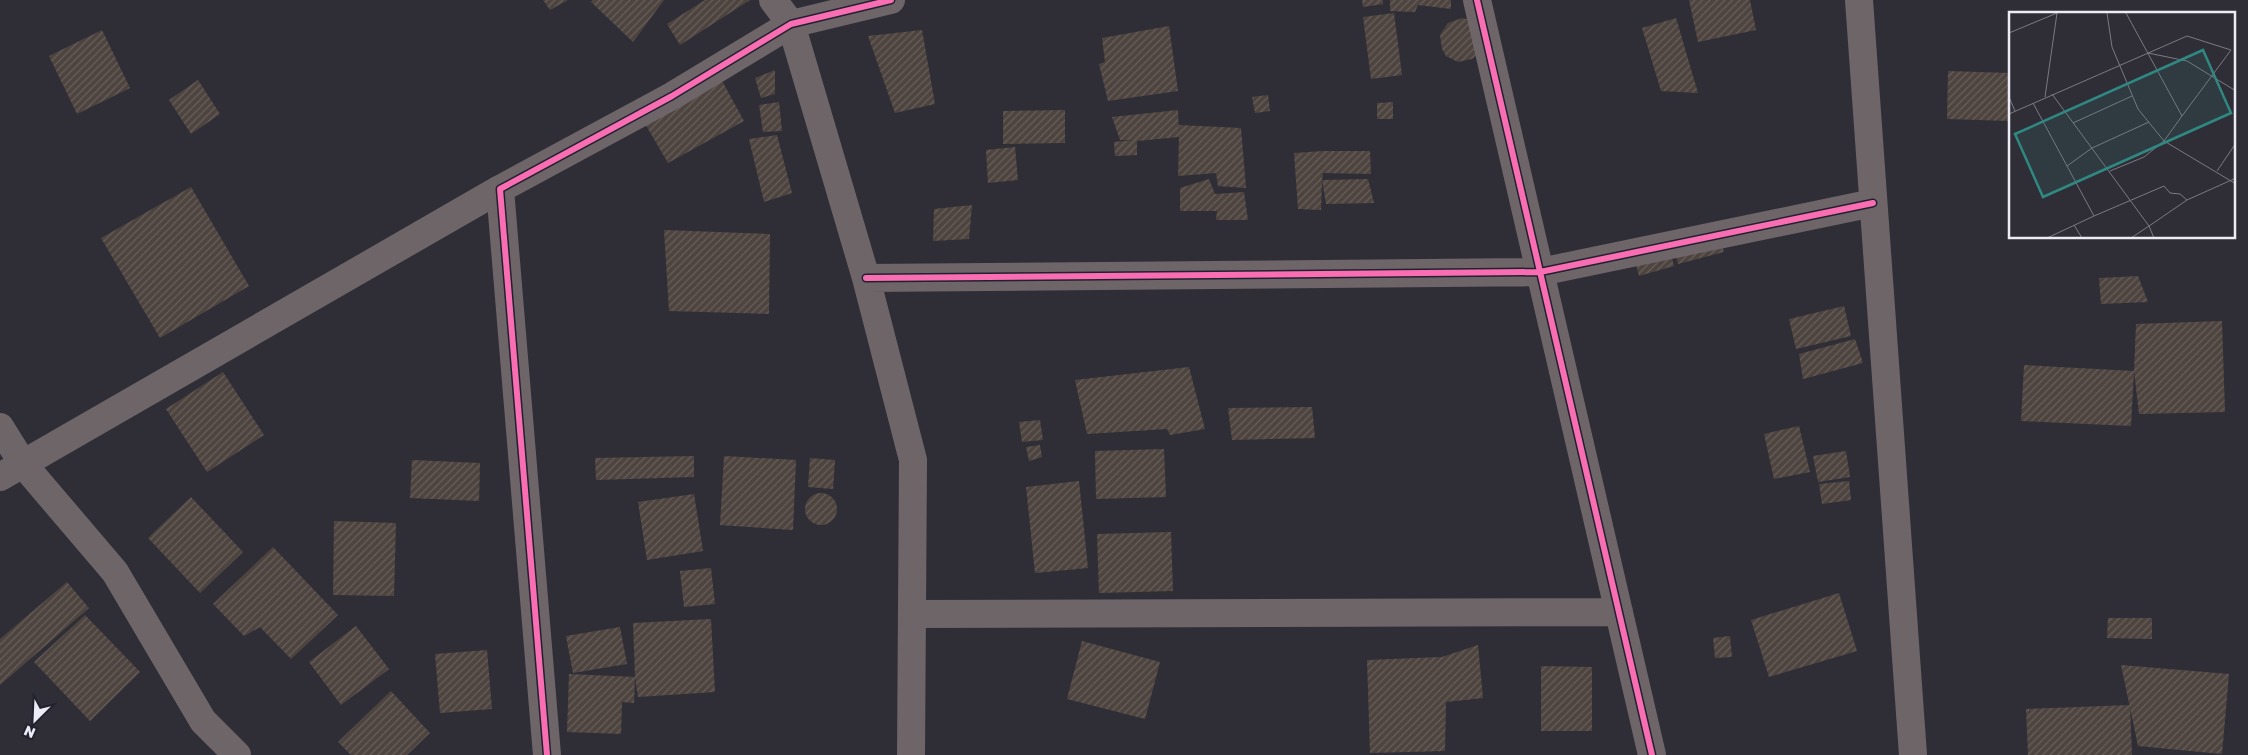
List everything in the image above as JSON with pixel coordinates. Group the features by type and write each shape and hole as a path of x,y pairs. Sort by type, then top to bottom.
{"street":[{"path":"774,0 791,24 866,278 913,460 911,755"},
{"path":"11,470 500,189 672,96 791,24 891,0"},
{"path":"1477,0 1652,755"},
{"path":"1858,0 1913,755"},
{"path":"500,189 547,755"},
{"path":"866,278 1540,272 1873,203"},
{"path":"0,427 11,470 115,572 203,721 237,755"},
{"path":"912,614 1619,612"}],"building":[{"path":"543,0 568,0 550,10"},
{"path":"593,0 664,0 633,42 591,2"},
{"path":"705,0 750,0 680,45 667,24"},
{"path":"1362,0 1383,0 1383,4 1363,7"},
{"path":"1390,0 1451,0 1451,9 1418,5 1415,12 1390,11"},
{"path":"1689,0 1750,0 1756,30 1698,42"},
{"path":"1394,13 1402,75 1371,79 1363,17"},
{"path":"1462,18 1470,20 1477,55 1472,59 1458,62 1446,56 1442,49 1440,35 1448,23"},
{"path":"1676,18 1698,93 1661,91 1642,28"},
{"path":"1169,26 1178,91 1108,101 1099,64 1105,62 1102,38"},
{"path":"102,30 130,88 77,114 49,56"},
{"path":"922,30 935,104 895,113 868,36"},
{"path":"775,70 775,94 761,98 755,78"},
{"path":"1948,71 2009,73 2009,121 1947,119"},
{"path":"721,79 744,121 668,163 644,122"},
{"path":"198,80 220,114 191,134 169,100"},
{"path":"1268,95 1270,111 1255,113 1252,97"},
{"path":"779,102 782,131 763,132 759,105"},
{"path":"1393,102 1393,119 1377,119 1377,103"},
{"path":"1065,110 1065,143 1003,144 1003,111"},
{"path":"1178,110 1179,133 1179,125 1241,128 1246,188 1218,186 1216,173 1178,176 1179,137 1137,141 1137,155 1115,156 1114,142 1134,140 1120,140 1112,117"},
{"path":"777,135 792,193 764,202 749,139"},
{"path":"1015,147 1018,180 988,183 986,150"},
{"path":"1370,151 1371,174 1323,173 1321,210 1298,209 1294,153"},
{"path":"1209,179 1215,194 1244,192 1248,220 1216,220 1217,211 1180,211 1180,188"},
{"path":"1368,179 1374,203 1326,204 1322,180"},
{"path":"191,187 249,286 160,338 101,238"},
{"path":"972,205 969,239 933,241 934,209"},
{"path":"1717,226 1724,252 1678,264 1672,238"},
{"path":"664,230 770,234 769,314 669,311"},
{"path":"1667,240 1674,266 1639,276 1632,250"},
{"path":"2138,276 2148,302 2101,304 2099,278"},
{"path":"1844,306 1851,336 1796,349 1789,319"},
{"path":"2222,321 2225,412 2139,414 2134,371 2136,324"},
{"path":"1855,339 1863,363 1803,379 1799,354"},
{"path":"2024,365 2134,371 2131,426 2021,421"},
{"path":"1189,367 1205,429 1170,435 1167,429 1087,434 1075,380"},
{"path":"223,372 264,435 207,472 166,409"},
{"path":"1312,407 1315,438 1232,440 1228,408"},
{"path":"1040,420 1043,440 1022,442 1019,422"},
{"path":"1799,426 1810,472 1774,479 1764,434"},
{"path":"1040,445 1042,457 1029,461 1026,447"},
{"path":"1164,449 1166,497 1096,499 1095,451"},
{"path":"1846,451 1850,477 1818,482 1813,456"},
{"path":"694,456 694,477 596,480 595,458"},
{"path":"724,456 796,460 793,530 720,525"},
{"path":"810,458 835,460 833,489 808,487"},
{"path":"412,460 480,463 479,501 410,498"},
{"path":"1079,481 1088,568 1035,573 1026,487"},
{"path":"1849,481 1851,500 1822,504 1819,484"},
{"path":"821,493 827,494 832,498 836,503 836,515 832,520 827,524 821,525 815,524 810,520 806,515 805,509 806,503 810,498 815,494"},
{"path":"694,494 703,551 647,560 638,502"},
{"path":"191,497 243,552 200,593 148,538"},
{"path":"334,521 396,523 394,596 333,595"},
{"path":"1171,532 1173,591 1099,593 1097,534"},
{"path":"273,547 338,615 291,659 260,627 244,636 213,604"},
{"path":"711,568 715,604 684,607 680,571"},
{"path":"67,582 89,608 0,685 0,639"},
{"path":"1839,593 1857,651 1769,677 1751,620"},
{"path":"85,615 140,672 90,721 34,662"},
{"path":"2108,618 2152,618 2152,639 2107,638"},
{"path":"711,619 715,692 638,697 635,677 633,623"},
{"path":"356,626 389,669 341,705 309,662"},
{"path":"620,627 627,664 573,673 566,636"},
{"path":"1730,636 1732,657 1715,658 1713,638"},
{"path":"1082,641 1160,662 1145,719 1067,699"},
{"path":"1478,645 1483,698 1446,702 1445,751 1370,753 1367,660 1442,657"},
{"path":"487,650 492,709 440,713 435,654"},
{"path":"2121,665 2229,674 2222,754 2138,746"},
{"path":"1541,666 1592,667 1592,731 1541,731"},
{"path":"569,674 635,677 634,703 622,702 621,734 567,732"},
{"path":"391,691 430,733 407,755 351,755 338,742"},
{"path":"2130,705 2132,755 2028,755 2026,709"}],"cycle path":[{"path":"547,755 500,189 672,96 791,24 891,0"},
{"path":"1477,0 1652,755"},
{"path":"866,278 1540,272 1873,203"}]}
